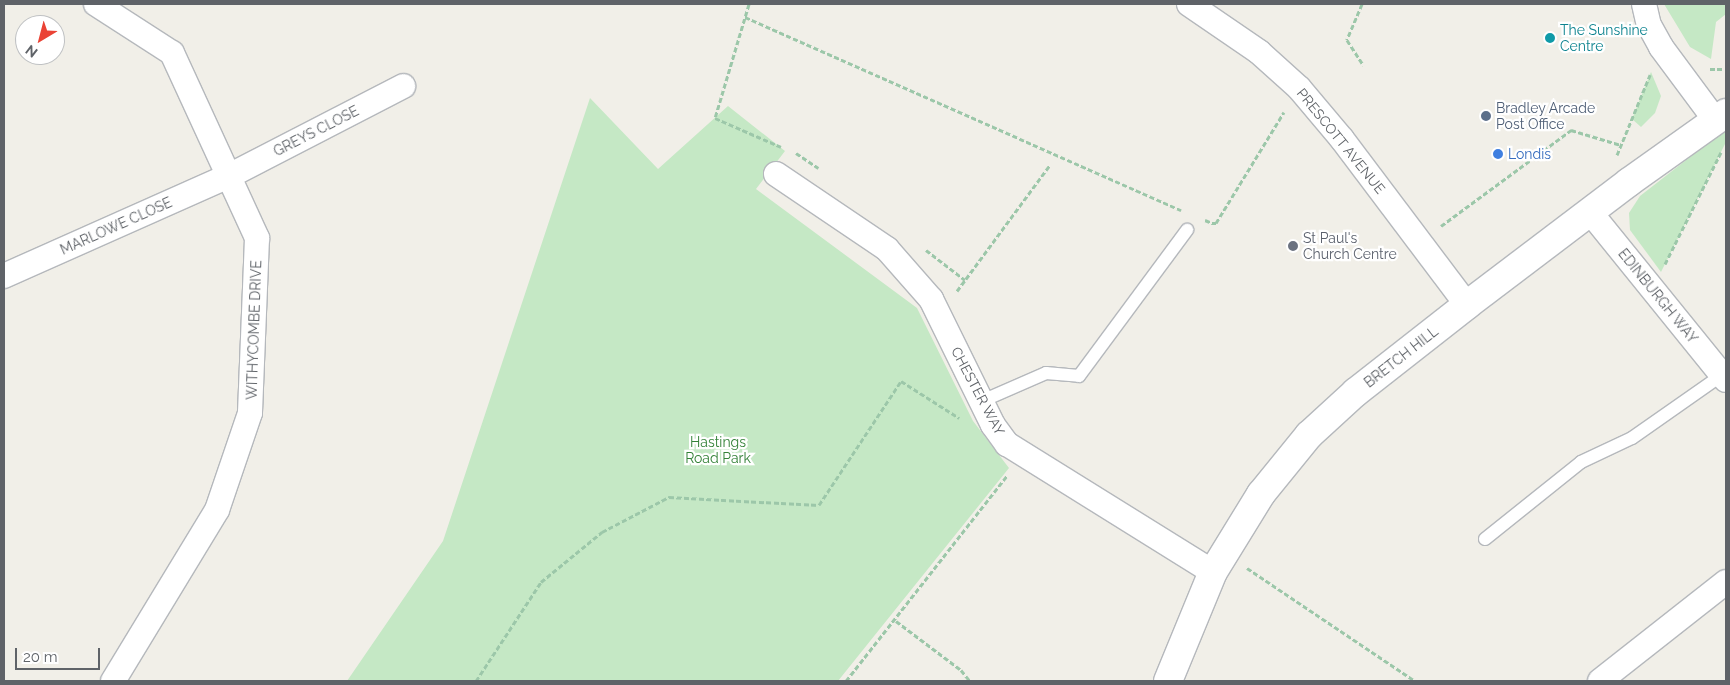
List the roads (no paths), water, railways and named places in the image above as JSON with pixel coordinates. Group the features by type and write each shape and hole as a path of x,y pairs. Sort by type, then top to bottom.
{"street":[{"name":"WITHYCOMBE DRIVE","path":"96,4 172,53 257,238 250,413 217,510 113,681"},
{"name":"PRESCOTT AVENUE","path":"1189,4 1259,52 1299,88 1342,139 1467,305"},
{"path":"1644,4 1649,25 1661,47 1721,117"},
{"name":"GREYS CLOSE","path":"229,176 403,86"},
{"name":"BRETCH HILL","path":"1168,681 1218,563 1261,494 1309,435 1356,392 1467,305 1629,182 1721,117"},
{"name":"CHESTER WAY","path":"776,174 887,249 930,299 982,401 1007,444 1023,457 1218,563"},
{"name":"MARLOWE CLOSE","path":"4,276 229,176"},
{"name":"EDINBURGH WAY","path":"1590,212 1724,377"},
{"path":"1600,681 1726,582"}],"lane":[{"path":"982,401 1046,372 1079,376 1187,230"},
{"path":"1485,539 1581,462 1632,438 1724,377"}],"place":[{"name":"The Sunshine Centre","path":"1550,38"},
{"name":"Bradley Arcade Post Office","path":"1486,116"},
{"name":"Londis","path":"1498,154"},
{"name":"St Paul's Church Centre","path":"1293,246"}],"park label":[{"name":"Hastings Road Park","path":"718,450"}]}
